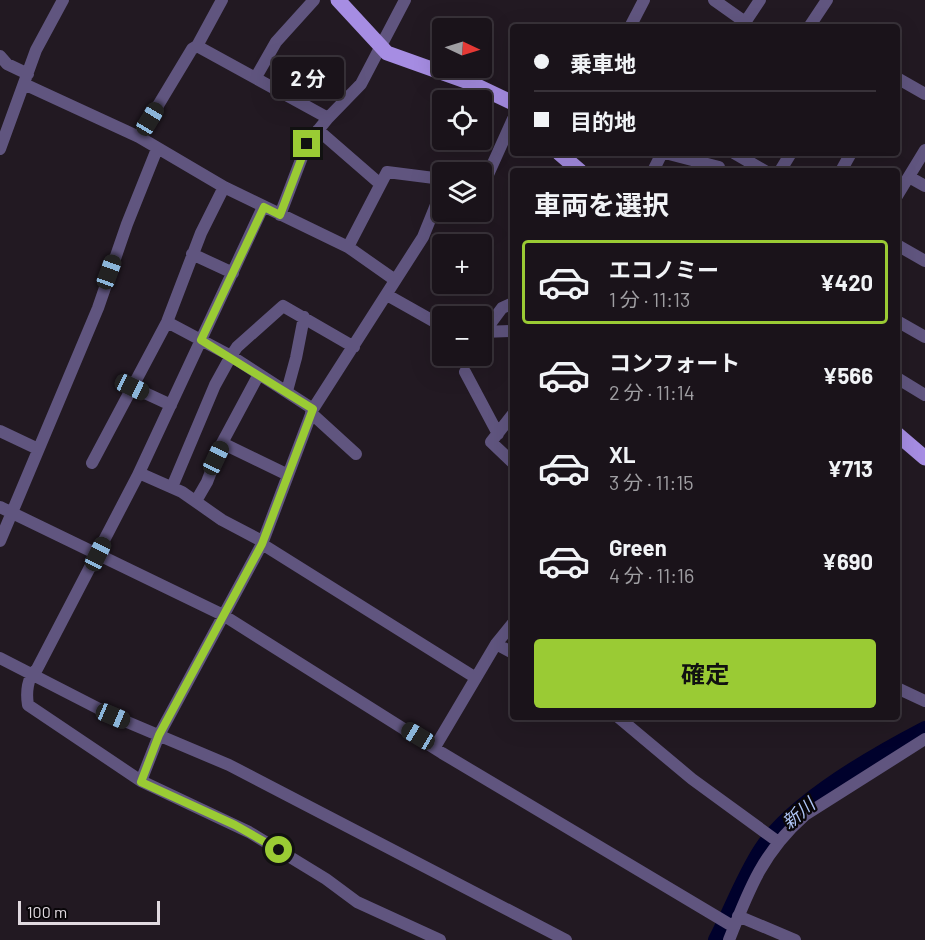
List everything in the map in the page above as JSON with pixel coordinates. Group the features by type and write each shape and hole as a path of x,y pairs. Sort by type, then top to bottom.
{"main road":[{"path":"338,0 387,53 471,83 510,102"},
{"path":"562,156 576,168"},
{"path":"900,436 923,453"}],"street":[{"path":"0,149 36,50 63,0"},
{"path":"139,137 192,49 197,46 222,0"},
{"path":"256,77 276,42 314,0"},
{"path":"280,215 307,144 361,84 405,0"},
{"path":"632,24 644,0"},
{"path":"745,24 760,0"},
{"path":"811,24 826,0"},
{"path":"720,2 743,24"},
{"path":"197,46 328,118"},
{"path":"0,56 26,79 139,137 224,187 348,247 395,280"},
{"path":"900,80 925,94"},
{"path":"492,166 510,126"},
{"path":"318,130 380,183"},
{"path":"0,541 6,510 38,449 98,308 127,224 157,149"},
{"path":"900,191 925,150"},
{"path":"673,156 715,168"},
{"path":"739,156 760,168"},
{"path":"348,247 387,172 432,178"},
{"path":"909,177 925,186"},
{"path":"92,463 167,322 192,254 224,187"},
{"path":"264,207 139,473 37,669 31,674 28,705 141,782 242,828 326,879 357,902 440,940"},
{"path":"141,782 159,735 262,542 286,474 312,411 423,237 432,215"},
{"path":"900,247 925,261"},
{"path":"192,254 233,273"},
{"path":"387,295 432,320"},
{"path":"492,321 502,308 510,304"},
{"path":"172,487 215,385 231,356 237,347 283,306 304,316 354,347"},
{"path":"286,391 296,358 304,316"},
{"path":"167,322 231,356 286,391 312,411 356,453"},
{"path":"900,323 925,337"},
{"path":"492,332 510,332"},
{"path":"465,372 498,434"},
{"path":"196,501 207,482 222,443 259,374"},
{"path":"900,380 925,395"},
{"path":"132,387 171,405"},
{"path":"510,418 491,442 510,460"},
{"path":"0,431 38,449"},
{"path":"222,443 286,474"},
{"path":"139,473 172,487 196,501 222,520 262,542 476,678"},
{"path":"6,510 223,615 435,747 720,918 795,940"},
{"path":"435,747 496,644 510,627"},
{"path":"496,644 510,651"},
{"path":"0,658 113,716 229,765 566,940"},
{"path":"900,689 925,701"},
{"path":"622,720 692,779 773,839"},
{"path":"729,940 773,839 805,815 925,739"}],"waterway":[{"name":"新川","path":"716,940 761,850 775,832 813,797 836,781 882,752 925,729"}],"route":[{"path":"279,850 235,825 141,782 159,735 262,544 286,474 313,409 231,356 201,340 264,207 280,215 307,144"}]}
